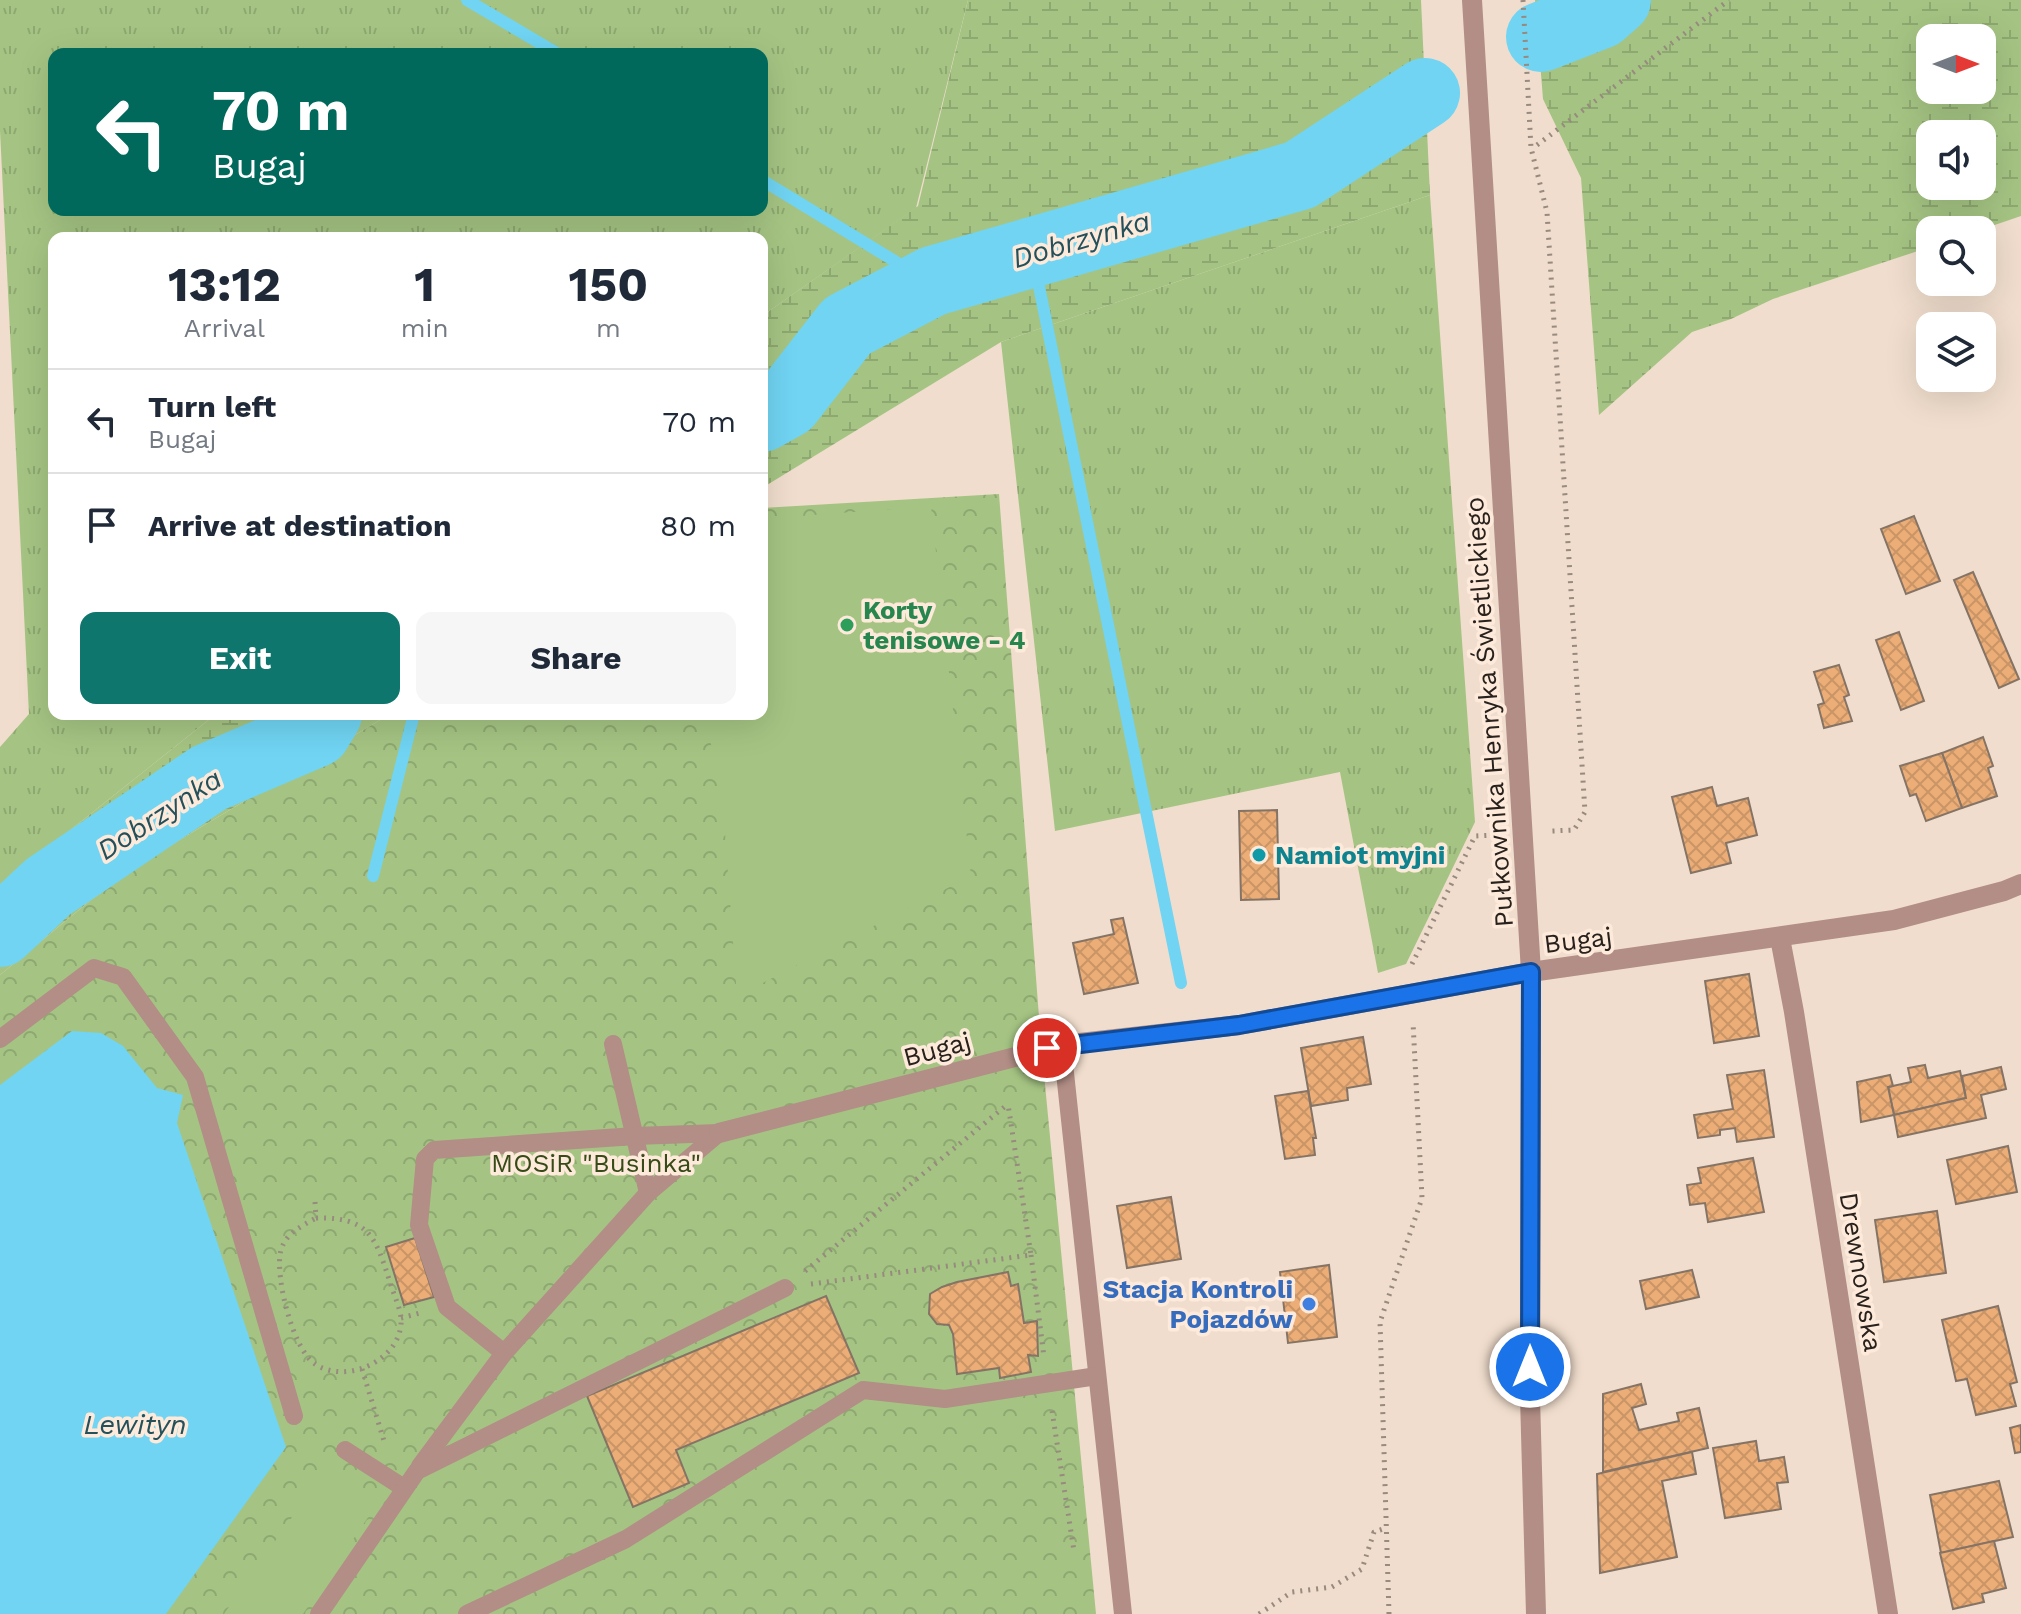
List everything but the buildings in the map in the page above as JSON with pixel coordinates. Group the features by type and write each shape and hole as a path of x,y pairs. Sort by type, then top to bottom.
{"street":[{"name":"Pułkownika Henryka Świetlickiego","path":"1472,0 1531,972 1530,1397 1536,1614"},
{"name":"Bugaj","path":"719,1133 1062,1045 1239,1025 1531,972 1894,920 2021,884"},
{"name":"Drewnowska","path":"1780,938 1888,1614"}],"lane":[{"path":"0,1039 94,968 123,977 195,1077 294,1416"},
{"path":"613,1044 648,1193"},
{"path":"1062,1045 1123,1614"},
{"path":"504,1353 447,1307 419,1225 425,1159 434,1150 719,1133"},
{"path":"319,1614 401,1486 417,1471 504,1353 648,1193 719,1133"},
{"path":"417,1471 785,1288"},
{"path":"467,1614 626,1539 863,1390 945,1399 1097,1376"},
{"path":"345,1450 401,1486"}],"path":[{"path":"1523,0 1531,148 1547,212 1585,812 1580,823"},
{"path":"1537,145 1729,0"},
{"path":"1389,1614 1380,1322 1422,1198 1412,962 1475,836"},
{"path":"1008,1104 1031,1255 785,1288 973,1133 1008,1104"},
{"path":"315,1202 316,1218"},
{"path":"316,1218 341,1218 363,1227 377,1247 401,1318 397,1340 381,1359 362,1369 339,1371 316,1364 302,1349 288,1313 279,1276 281,1249 293,1230 316,1218"},
{"path":"362,1369 401,1486"},
{"path":"1259,1614 1292,1592 1332,1587 1362,1569 1374,1532 1386,1527"}],"green space":[{"path":"0,0 968,0 916,208 768,312 768,232 48,232 48,720 208,720 0,886 0,747 29,714 0,131"},
{"path":"968,0 1421,0 1430,195 1001,342 768,484 768,312 918,206"},
{"path":"1535,0 2021,0 2021,216 1996,225 1996,216 1916,216 1916,252 1773,299 1731,319 1692,332 1599,415 1581,178 1543,99"},
{"path":"1430,195 1475,822 1406,964 1378,973 1340,772 1055,831 1001,342"},
{"name":"MOSiR \"Businka\"","path":"999,494 1041,1043 1096,1614 0,1614 0,975 91,900 156,854 380,720 768,720 768,508"},
{"name":"Korty tenisowe - 4","path":"931,506 971,876 737,996 720,765 700,720 768,720 768,519"},
{"path":"208,720 380,720 156,854 91,900 0,975 0,886"},
{"path":"323,1473 377,1504 303,1614 224,1614"}],"water":[{"name":"Lewityn","path":"72,1031 101,1033 123,1046 157,1088 183,1095 177,1123 286,1447 166,1614 0,1614 0,1085"}],"waterway":[{"path":"467,0 548,48"},
{"name":"Dobrzynka","path":"1541,37 1600,14 1616,0"},
{"name":"Dobrzynka","path":"768,414 787,403 847,326 933,281 1300,175 1425,93"},
{"path":"768,184 911,271 933,281"},
{"path":"1032,252 1181,983"},
{"name":"Dobrzynka","path":"0,932 48,887 209,778 316,732 323,720"},
{"path":"373,876 412,720"}],"place":[{"name":"Korty tenisowe - 4","path":"847,625"},
{"name":"Namiot myjni","path":"1259,855"},
{"name":"Stacja Kontroli Pojazdów","path":"1309,1304"}],"route":[{"path":"1047,1048 1239,1025 1531,972 1530,1367"}]}
